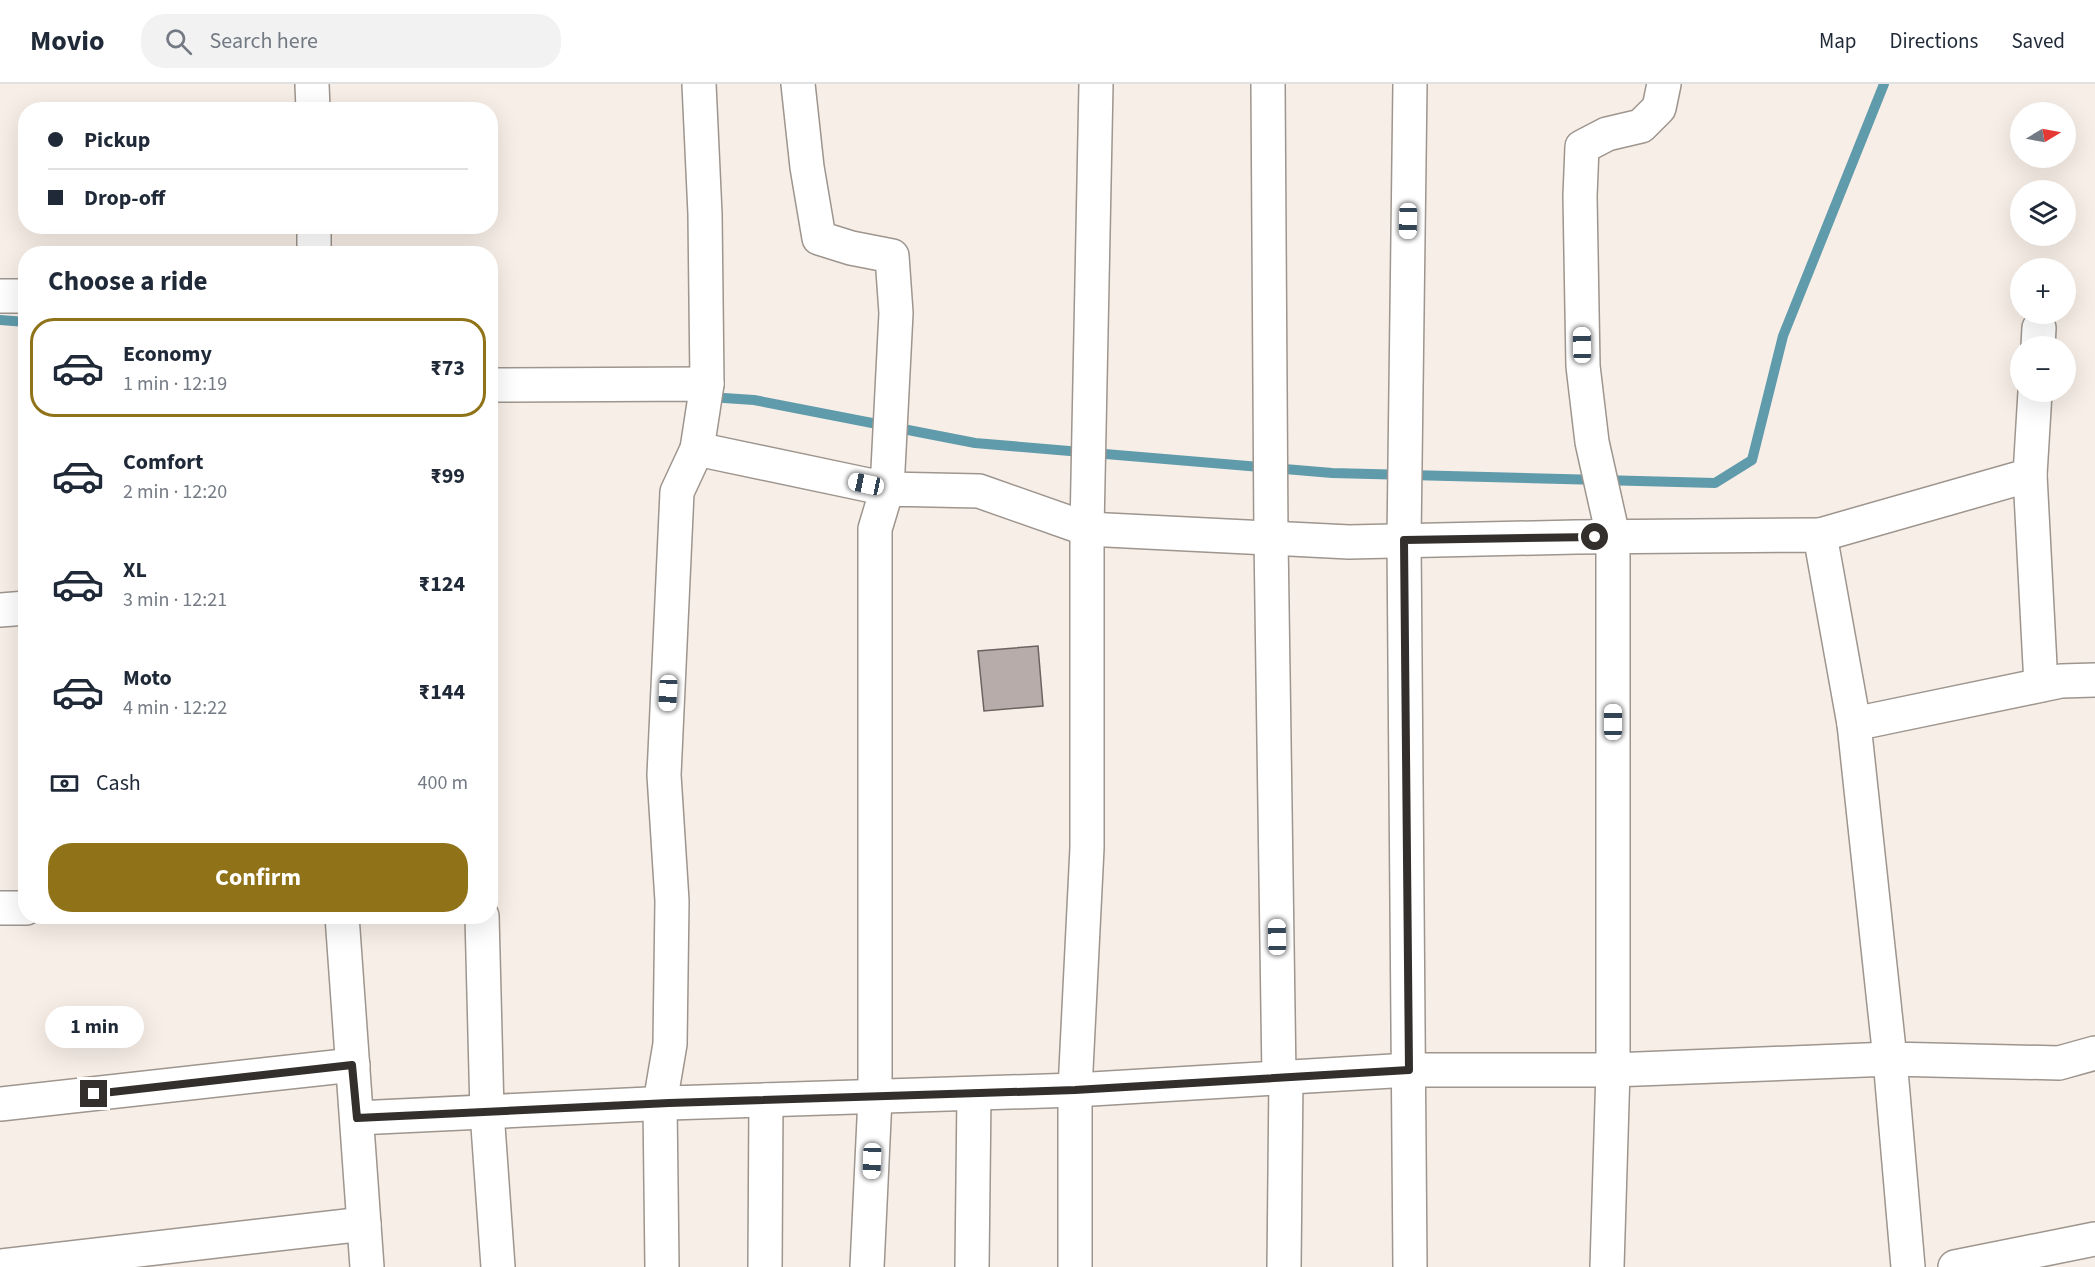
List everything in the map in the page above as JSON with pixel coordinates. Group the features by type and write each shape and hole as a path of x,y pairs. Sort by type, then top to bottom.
{"street":[{"path":"312,84 313,102"},
{"path":"662,1267 660,1103 670,1044 672,902 664,775 677,492 697,449 707,384 705,214 699,84"},
{"path":"798,84 807,167 819,238 851,248 892,256 896,313 887,489 874,529 875,1098 867,1267"},
{"path":"1075,1267 1075,1090 1086,848 1087,529 1096,84"},
{"path":"1268,84 1271,537 1283,1078 1284,1267"},
{"path":"1410,84 1404,540 1410,1267"},
{"path":"1607,1267 1613,1070 1613,536 1592,442 1583,366 1580,196 1582,147 1607,134 1641,126 1659,108 1664,84"},
{"path":"0,296 18,296"},
{"path":"498,386 707,384"},
{"path":"2034,402 2030,475 2041,685"},
{"path":"697,449 887,489 979,491 1087,529 1348,542 1613,536 1820,535 2030,475"},
{"path":"1820,535 1854,724 1890,1059 1908,1267"},
{"path":"0,610 18,609"},
{"path":"1854,724 2061,681 2095,680"},
{"path":"0,908 18,908"},
{"path":"343,924 367,1267"},
{"path":"482,924 487,1112 498,1267"},
{"path":"357,1118 660,1103 1075,1090 1409,1070 1613,1070 1890,1059 2059,1063 2095,1053"},
{"path":"0,1104 352,1065"},
{"path":"972,1267 974,1094"},
{"path":"765,1267 766,1100"},
{"path":"0,1266 364,1224"},
{"path":"1955,1267 2095,1239"}],"building":[{"path":"1038,646 1043,706 984,711 978,651"}],"waterway":[{"path":"709,397 754,400 975,443 1332,473 1715,483 1752,460 1783,336 1884,84"},
{"path":"0,320 18,321"}],"route":[{"path":"94,1094 352,1065 357,1118 669,1103 1075,1090 1409,1070 1404,540 1595,537"}]}
